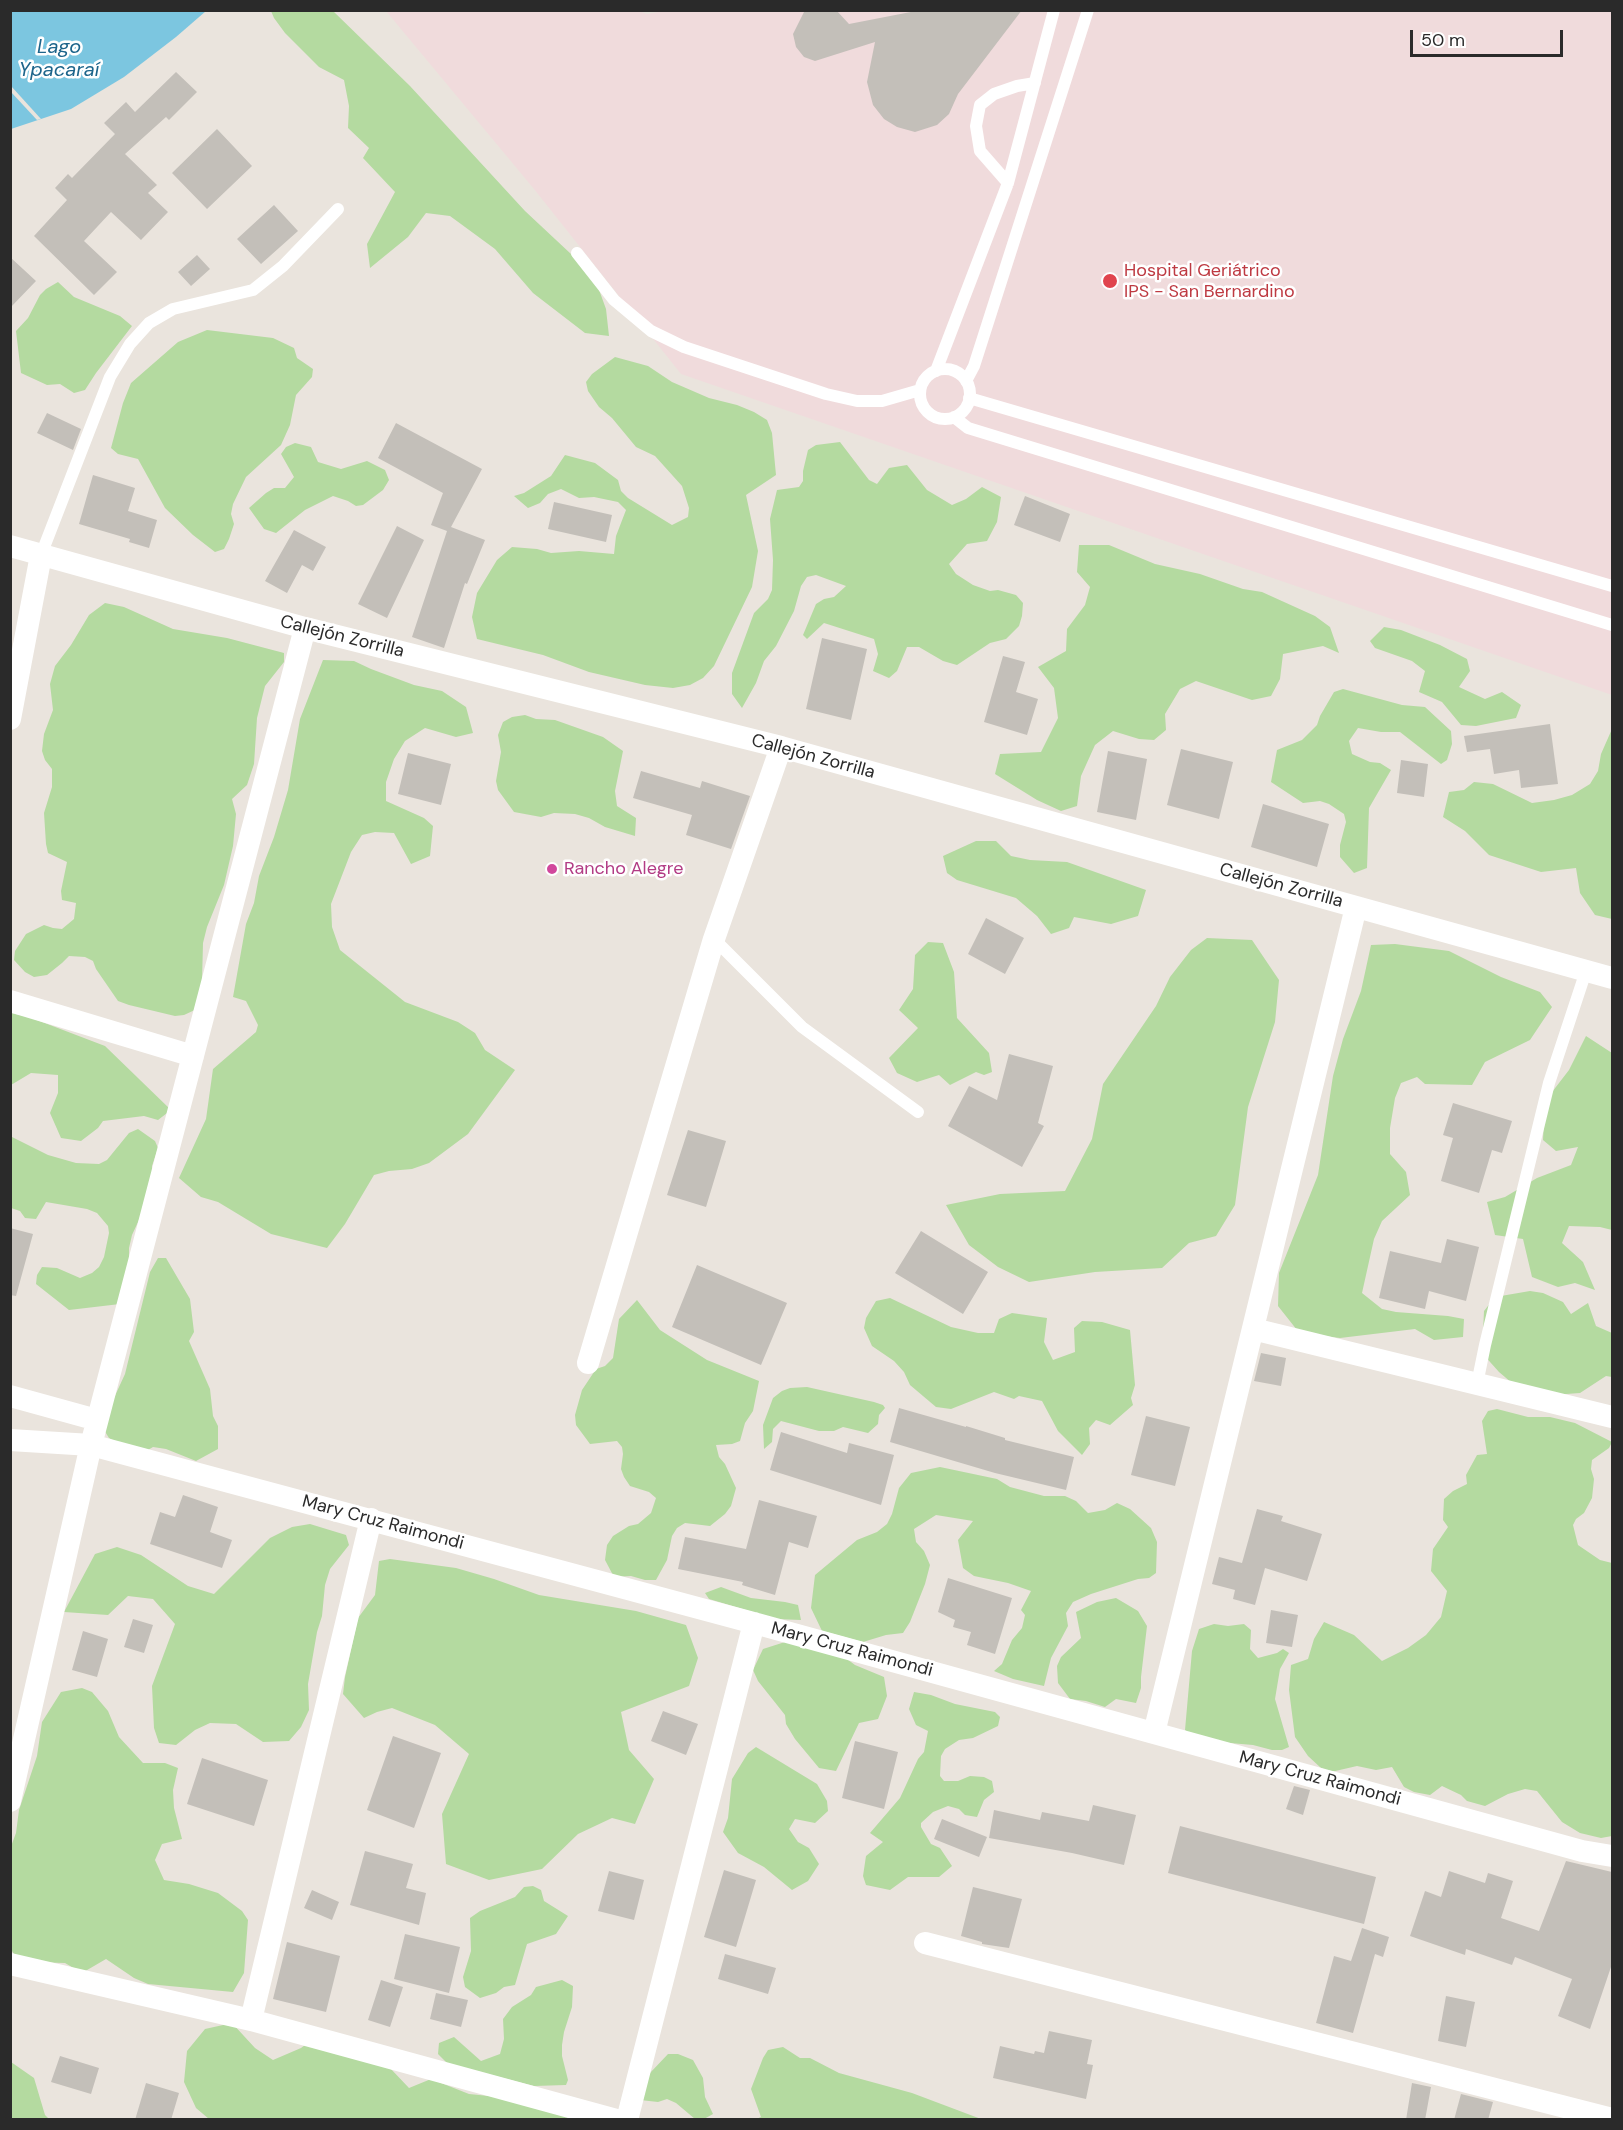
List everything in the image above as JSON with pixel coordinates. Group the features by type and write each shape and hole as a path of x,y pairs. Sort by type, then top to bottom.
{"street":[{"name":"Callejón Zorrilla","path":"10,546 305,628 781,747 1612,978"},
{"path":"10,719 41,555"},
{"path":"10,1801 91,1445 305,628"},
{"path":"588,1363 714,939 781,747"},
{"path":"1154,1733 1356,907"},
{"path":"10,1000 193,1056"},
{"path":"1253,1329 1612,1417"},
{"path":"10,1396 98,1420"},
{"name":"Mary Cruz Raimondi","path":"10,1440 91,1445 754,1623 1582,1851 1612,1856"},
{"path":"250,2020 371,1519"},
{"path":"627,2120 754,1623"},
{"path":"925,1943 1612,2119"},
{"path":"10,1964 250,2020 617,2120"}],"lane":[{"path":"1054,10 1008,183 936,371 923,382 920,390 920,399 929,413 937,418 954,417 961,413 969,398 966,381 974,366 1088,10"},
{"path":"1008,183 980,151 976,126 980,105 994,94 1035,83"},
{"path":"41,555 110,377 130,344 149,323 173,309 253,290 283,266 338,209"},
{"path":"577,253 614,300 651,331 684,347 826,394 857,401 882,400 920,390"},
{"path":"936,371 953,371 966,381"},
{"path":"969,398 1612,586"},
{"path":"954,417 968,428 1612,625"},
{"path":"714,939 802,1027 918,1112"},
{"path":"1478,1384 1485,1345 1548,1083 1586,971"}],"shaded area":[{"name":"Hospital Geriátrico IPS - San Bernardino","path":"636,10 647,14 670,10 1612,11 1612,695 681,374 534,189 386,11"}],"green space":[{"path":"271,11 333,11 410,86 525,211 571,254 598,287 606,309 609,336 585,333 533,293 495,249 450,216 426,213 408,237 370,268 367,244 395,192 363,158 369,148 348,128 349,106 344,80 319,67 285,33"},
{"path":"58,282 74,297 120,316 132,326 85,390 74,393 60,384 47,385 21,373 16,331 28,318 40,295"},
{"path":"207,330 273,338 294,348 297,358 313,369 312,377 296,395 290,425 281,445 246,477 233,504 231,514 234,524 229,539 224,549 215,552 165,508 138,459 118,454 111,448 131,383 178,342"},
{"path":"615,357 648,366 672,382 709,398 754,412 767,420 772,433 776,475 746,495 758,551 752,587 714,666 703,678 690,685 673,688 645,685 589,672 543,655 477,639 472,617 477,593 497,560 512,547 537,549 551,553 579,551 614,554 616,536 626,510 618,502 594,497 579,498 561,489 548,494 540,503 528,508 514,496 524,493 551,476 565,455 595,463 618,480 621,491 628,498 672,525 688,517 689,508 682,486 655,456 636,447 612,418 599,407 588,391 586,382 592,374"},
{"path":"840,442 869,480 877,484 889,468 907,465 927,490 952,505 966,499 982,487 1001,497 997,522 987,541 967,544 949,564 956,574 973,585 990,591 998,590 1016,595 1023,603 1019,626 1006,639 990,643 957,665 943,661 919,647 907,647 897,671 889,678 873,671 878,654 874,639 824,623 807,639 803,635 816,604 834,597 846,586 816,575 807,577 801,586 794,611 776,646 764,661 756,683 742,708 732,694 732,673 754,613 768,599 772,590 773,560 770,519 777,490 799,487 803,481 808,450 816,445"},
{"path":"295,443 311,447 318,462 341,469 367,461 385,470 389,480 383,490 363,505 356,506 333,496 305,510 276,533 264,529 249,508 274,488 285,488 294,477 281,454 286,447"},
{"path":"1079,545 1109,545 1155,564 1200,574 1243,589 1262,592 1315,616 1330,627 1339,653 1323,646 1283,654 1280,679 1271,696 1252,700 1196,681 1180,689 1165,714 1166,730 1154,740 1139,739 1113,731 1095,745 1081,776 1077,806 1061,811 1037,800 995,774 1000,754 1041,752 1058,718 1054,688 1038,667 1066,651 1067,629 1085,605 1090,587 1077,572"},
{"path":"105,603 124,607 173,629 227,638 284,653 284,662 265,686 257,718 254,764 247,785 232,799 236,814 233,846 224,885 203,943 202,981 197,1009 184,1015 175,1016 118,1001 93,961 85,957 69,956 47,975 34,977 25,972 14,960 15,951 26,934 44,925 62,929 74,919 76,903 62,900 61,891 67,862 48,853 46,844 44,813 52,787 52,769 42,751 44,734 53,710 50,684 55,666 89,615"},
{"path":"1384,627 1401,630 1440,645 1467,659 1470,671 1459,687 1485,699 1502,692 1521,705 1516,718 1476,726 1461,725 1442,702 1419,692 1425,671 1412,661 1375,648 1370,641"},
{"path":"323,660 354,661 414,685 442,691 466,707 473,733 456,737 425,728 405,741 394,759 386,782 386,801 424,818 433,826 430,856 411,864 394,833 375,832 362,835 351,852 331,904 332,927 340,950 405,1002 458,1022 475,1033 485,1050 515,1070 468,1134 429,1163 412,1169 374,1175 345,1224 327,1248 271,1234 218,1202 201,1197 179,1178 206,1119 213,1069 256,1032 258,1025 246,1001 233,997 246,924 254,903 259,876 288,790 300,719"},
{"path":"1343,689 1402,705 1425,707 1451,731 1452,744 1447,760 1441,764 1400,732 1381,732 1358,728 1349,741 1352,754 1370,762 1380,763 1391,770 1369,808 1367,868 1354,873 1340,857 1340,845 1346,822 1344,814 1320,801 1303,803 1271,782 1277,750 1302,740 1317,725 1334,692"},
{"path":"525,715 536,719 555,720 603,737 623,751 615,791 617,806 636,818 635,836 605,827 589,818 575,814 554,813 541,817 514,812 498,790 496,781 501,752 498,735 503,722 512,717"},
{"path":"1612,729 1612,919 1595,915 1580,893 1576,868 1541,872 1489,855 1465,831 1443,817 1449,792 1464,790 1474,782 1493,784 1532,803 1572,795 1590,784 1598,771 1601,754"},
{"path":"976,841 996,841 1011,856 1030,860 1067,862 1146,890 1138,916 1111,924 1074,917 1069,928 1051,934 1037,916 1016,898 957,880 947,873 943,856"},
{"path":"1207,938 1252,940 1279,980 1275,1022 1248,1107 1235,1205 1216,1236 1189,1243 1162,1268 1095,1272 1029,1282 998,1267 969,1245 946,1205 1000,1194 1065,1191 1092,1139 1103,1084 1156,1006 1170,977 1191,950"},
{"path":"928,942 943,943 954,972 957,1018 989,1053 992,1072 984,1075 976,1072 950,1085 939,1075 917,1082 897,1073 889,1058 918,1028 899,1010 913,989 915,955"},
{"path":"1395,944 1449,951 1501,977 1540,992 1552,1007 1530,1040 1485,1062 1472,1085 1425,1084 1417,1077 1401,1083 1395,1098 1390,1128 1390,1154 1406,1172 1410,1195 1382,1221 1374,1239 1362,1293 1382,1309 1464,1319 1463,1337 1434,1340 1415,1329 1340,1338 1314,1335 1297,1330 1278,1306 1279,1273 1318,1175 1333,1076 1343,1039 1361,991 1371,945"},
{"path":"11,1013 29,1017 105,1046 171,1110 158,1120 144,1116 103,1121 98,1128 81,1141 61,1138 50,1113 58,1093 58,1075 31,1073 11,1085"},
{"path":"1586,1036 1612,1053 1612,1230 1600,1227 1569,1226 1562,1243 1583,1262 1595,1290 1575,1283 1558,1287 1532,1277 1523,1239 1495,1235 1487,1202 1505,1197 1537,1178 1571,1165 1578,1147 1556,1151 1543,1140 1544,1118 1549,1096 1569,1070"},
{"path":"138,1129 155,1141 158,1148 152,1166 153,1180 150,1196 132,1235 129,1248 129,1273 120,1304 69,1310 36,1284 37,1275 42,1267 57,1268 80,1278 92,1273 99,1267 104,1257 109,1233 108,1226 97,1213 87,1209 46,1202 36,1219 25,1218 20,1211 11,1208 10,1136 48,1155 76,1163 99,1164 107,1160 129,1133"},
{"path":"158,1258 166,1258 190,1299 194,1332 189,1341 210,1389 213,1416 218,1426 218,1449 196,1461 166,1449 153,1447 143,1453 128,1449 109,1438 104,1430 108,1411 125,1374 150,1272"},
{"path":"1530,1291 1543,1293 1563,1302 1571,1314 1588,1303 1596,1326 1612,1333 1612,1377 1606,1376 1580,1393 1539,1396 1512,1383 1499,1372 1482,1353 1484,1311 1495,1297"},
{"path":"890,1298 951,1327 978,1333 994,1333 999,1319 1012,1313 1047,1318 1044,1342 1053,1360 1075,1352 1074,1328 1082,1321 1102,1322 1130,1330 1135,1385 1131,1398 1133,1405 1110,1425 1096,1420 1089,1428 1090,1444 1082,1455 1058,1431 1042,1401 1019,1396 1014,1399 994,1392 951,1409 936,1407 910,1385 904,1372 894,1361 872,1346 864,1328 866,1318 876,1301"},
{"path":"637,1300 660,1330 707,1360 759,1381 753,1411 745,1423 740,1441 716,1445 719,1457 725,1464 736,1488 731,1506 710,1526 685,1523 677,1528 672,1536 667,1560 656,1580 631,1576 614,1577 605,1560 607,1545 613,1536 629,1526 638,1524 651,1513 656,1498 649,1492 630,1486 621,1469 622,1447 617,1441 590,1444 576,1425 575,1415 582,1390 596,1369 605,1366 613,1358 619,1319"},
{"path":"807,1387 874,1402 885,1408 879,1415 878,1424 868,1433 843,1427 834,1431 819,1431 781,1421 773,1429 772,1442 764,1449 763,1425 773,1398 790,1388"},
{"path":"1497,1409 1528,1417 1550,1417 1575,1423 1612,1442 1609,1448 1592,1460 1591,1469 1594,1479 1592,1498 1584,1513 1576,1519 1573,1525 1578,1545 1600,1560 1612,1563 1612,1836 1601,1838 1580,1833 1562,1822 1537,1791 1525,1789 1508,1794 1485,1806 1467,1801 1461,1795 1442,1786 1430,1795 1414,1792 1404,1787 1392,1767 1376,1770 1357,1766 1331,1772 1321,1768 1308,1756 1295,1737 1289,1690 1291,1665 1308,1659 1314,1639 1324,1622 1354,1635 1382,1661 1408,1648 1426,1635 1441,1617 1447,1591 1431,1571 1433,1549 1448,1527 1443,1520 1444,1499 1467,1484 1466,1475 1477,1455 1487,1454 1482,1421 1488,1411"},
{"path":"940,1467 997,1479 1010,1487 1044,1496 1065,1496 1076,1501 1088,1513 1105,1510 1117,1503 1130,1509 1151,1528 1157,1542 1156,1573 1149,1578 1138,1579 1073,1602 1066,1613 1068,1626 1051,1658 1044,1686 1013,1679 994,1671 1002,1664 1012,1640 1022,1628 1025,1615 1021,1610 1031,1591 1008,1583 974,1576 963,1568 958,1540 973,1521 936,1515 914,1529 916,1542 924,1551 930,1565 910,1622 903,1633 863,1642 822,1631 811,1608 815,1575 857,1540 877,1532 887,1524 899,1488 911,1473"},
{"path":"310,1524 346,1535 349,1545 330,1569 325,1585 322,1616 308,1684 309,1710 301,1727 289,1741 263,1742 236,1724 210,1723 195,1730 176,1745 159,1743 154,1728 152,1686 175,1624 153,1599 128,1596 108,1615 64,1612 95,1554 117,1547 141,1555 188,1586 214,1594 270,1538 292,1527"},
{"path":"390,1559 456,1568 539,1595 636,1611 686,1625 698,1658 689,1686 621,1712 629,1750 654,1779 635,1824 612,1818 578,1834 542,1869 489,1880 446,1864 442,1814 469,1754 435,1725 392,1708 364,1718 343,1694 358,1618 375,1595 379,1561"},
{"path":"721,1587 751,1598 798,1605 801,1620 776,1619 709,1599 705,1593"},
{"path":"1116,1598 1138,1611 1147,1626 1141,1688 1136,1703 1116,1699 1105,1707 1070,1699 1058,1683 1057,1666 1061,1657 1081,1638 1076,1612 1097,1602"},
{"path":"1214,1624 1228,1626 1244,1624 1251,1630 1250,1649 1258,1658 1283,1649 1289,1653 1280,1669 1275,1699 1289,1747 1272,1750 1253,1745 1195,1740 1185,1730 1192,1651 1199,1629"},
{"path":"785,1642 839,1653 855,1665 884,1677 887,1696 878,1719 859,1723 836,1771 819,1768 795,1739 786,1724 785,1715 758,1681 753,1670 763,1649"},
{"path":"82,1688 92,1692 108,1711 119,1737 143,1763 165,1763 178,1768 173,1790 174,1808 182,1839 162,1844 155,1860 164,1880 189,1884 218,1893 242,1911 248,1920 244,1973 233,1992 148,1984 134,1978 106,1959 82,1973 65,1963 30,1962 14,1954 10,1948 10,1849 16,1833 19,1810 37,1756 42,1722 61,1692"},
{"path":"914,1692 931,1695 955,1704 995,1712 1000,1717 998,1726 973,1738 959,1740 945,1749 941,1756 940,1776 944,1781 958,1781 970,1776 984,1777 992,1781 994,1792 984,1800 977,1817 965,1815 959,1809 948,1806 933,1812 921,1823 931,1844 940,1848 952,1866 939,1877 908,1877 890,1890 866,1885 863,1876 866,1856 883,1842 870,1833 900,1798 918,1759 924,1752 928,1731 916,1725 909,1709"},
{"path":"756,1747 817,1784 827,1801 828,1811 815,1823 795,1819 789,1829 798,1842 809,1848 819,1864 808,1881 792,1890 764,1867 738,1853 723,1832 728,1818 732,1779 748,1753"},
{"path":"533,1886 541,1890 544,1901 568,1916 556,1934 527,1944 515,1985 504,1987 496,1993 480,1998 465,1987 463,1977 471,1951 470,1918 480,1911 515,1897 524,1887"},
{"path":"562,1980 573,1986 572,2007 562,2045 562,2056 568,2080 566,2085 534,2086 448,2064 438,2054 439,2043 454,2037 481,2061 500,2054 504,2039 503,2019 512,2007 531,1995 536,1987"},
{"path":"232,2023 255,2048 273,2060 309,2042 390,2068 409,2088 431,2079 469,2094 509,2098 577,2119 209,2119 196,2108 184,2082 187,2051 205,2029"},
{"path":"783,2047 800,2058 810,2058 839,2073 912,2093 981,2119 756,2119 761,2117 751,2089 768,2050"},
{"path":"668,2054 678,2054 693,2060 703,2078 705,2097 713,2114 704,2119 695,2119 676,2103 667,2099 658,2102 640,2100 650,2073"},
{"path":"11,2062 34,2078 45,2115 49,2119 11,2119"}],"water":[{"name":"Lago Ypacaraí","path":"10,11 206,11 124,77 71,109 11,129"}],"pier":[{"path":"11,86 41,119 37,120 11,92"}],"building":[{"path":"805,10 836,10 849,24 921,10 1022,10 958,94 949,114 937,125 915,132 897,127 884,119 873,105 867,82 875,42 815,61 804,57 796,47 793,34"},
{"path":"176,72 197,92 169,120 166,117 125,154 157,185 148,193 168,212 141,240 111,212 84,241 117,272 94,295 34,236 67,200 55,188 68,174 72,178 115,134 104,123 126,102 135,112"},
{"path":"217,129 252,166 207,209 172,173"},
{"path":"274,205 298,231 261,264 237,239"},
{"path":"197,255 210,269 191,286 178,272"},
{"path":"10,257 36,281 10,308"},
{"path":"47,413 81,429 73,450 37,433"},
{"path":"396,423 482,469 451,527 485,540 467,584 465,583 444,648 412,637 447,531 431,525 443,493 378,458"},
{"path":"93,475 135,488 128,511 157,520 149,548 129,542 130,539 79,524"},
{"path":"1025,496 1070,514 1060,542 1014,525"},
{"path":"554,502 612,515 606,542 548,529"},
{"path":"397,526 424,540 387,618 358,604"},
{"path":"294,530 326,547 313,571 302,565 287,593 265,581"},
{"path":"822,638 867,649 851,720 806,709"},
{"path":"1003,656 1025,662 1016,692 1038,699 1027,735 984,722"},
{"path":"1550,724 1558,784 1521,788 1519,770 1494,774 1490,749 1467,752 1464,736"},
{"path":"1181,749 1233,762 1219,819 1167,805"},
{"path":"1108,751 1147,759 1136,820 1097,812"},
{"path":"408,753 451,764 441,805 398,794"},
{"path":"1401,760 1428,764 1424,797 1397,793"},
{"path":"641,771 700,788 702,781 750,796 731,849 686,835 692,815 633,798"},
{"path":"1263,804 1329,824 1317,867 1251,847"},
{"path":"986,918 1024,938 1005,974 968,954"},
{"path":"1009,1054 1053,1066 1038,1123 1044,1126 1022,1167 948,1126 969,1086 997,1100"},
{"path":"1453,1103 1512,1121 1502,1153 1492,1150 1479,1193 1441,1181 1453,1138 1443,1135"},
{"path":"688,1130 726,1141 706,1207 667,1195"},
{"path":"10,1228 33,1234 16,1296 10,1295"},
{"path":"921,1231 988,1272 963,1314 895,1273"},
{"path":"1447,1239 1479,1247 1466,1301 1429,1291 1425,1309 1379,1298 1390,1251 1441,1263"},
{"path":"697,1265 787,1303 761,1365 672,1327"},
{"path":"1261,1353 1286,1358 1281,1386 1254,1381"},
{"path":"899,1408 966,1426 1005,1438 1005,1440 1074,1457 1066,1490 995,1473 890,1442"},
{"path":"1146,1416 1190,1427 1175,1486 1131,1475"},
{"path":"781,1432 847,1453 849,1443 894,1455 881,1505 770,1470"},
{"path":"183,1495 218,1507 210,1532 232,1540 222,1568 150,1544 160,1512 175,1517"},
{"path":"759,1500 817,1516 808,1548 789,1542 775,1595 742,1585 743,1582 678,1569 685,1537 746,1549"},
{"path":"1257,1509 1283,1516 1281,1521 1322,1534 1307,1581 1265,1568 1255,1605 1233,1599 1235,1590 1212,1584 1219,1557 1242,1563"},
{"path":"948,1578 1012,1598 995,1654 967,1645 971,1632 953,1627 955,1620 938,1612"},
{"path":"1271,1610 1298,1615 1292,1647 1266,1643"},
{"path":"133,1619 153,1625 144,1653 124,1647"},
{"path":"83,1631 108,1639 97,1677 72,1670"},
{"path":"663,1711 698,1724 686,1755 651,1741"},
{"path":"393,1736 441,1753 414,1828 367,1810"},
{"path":"855,1741 898,1752 884,1809 842,1798"},
{"path":"202,1758 268,1780 254,1826 187,1804"},
{"path":"1294,1786 1310,1790 1303,1815 1286,1809"},
{"path":"1093,1805 1136,1815 1124,1865 989,1838 994,1810 1040,1820 1042,1812 1089,1821"},
{"path":"942,1819 987,1837 979,1857 934,1839"},
{"path":"1180,1826 1376,1877 1364,1924 1168,1873"},
{"path":"365,1851 413,1864 406,1888 426,1893 419,1925 350,1905"},
{"path":"1566,1861 1612,1872 1612,1964 1590,2029 1558,2016 1572,1979 1515,1957 1512,1965 1466,1949 1465,1955 1410,1936 1425,1891 1441,1897 1449,1871 1485,1883 1488,1873 1513,1881 1501,1918 1539,1931"},
{"path":"724,1870 756,1880 736,1947 704,1937"},
{"path":"609,1871 644,1880 634,1920 598,1911"},
{"path":"973,1887 1022,1899 1009,1948 982,1944 982,1942 961,1936"},
{"path":"312,1890 339,1902 332,1920 304,1908"},
{"path":"1362,1928 1389,1937 1383,1957 1375,1954 1353,2033 1316,2023 1334,1956 1351,1961"},
{"path":"405,1934 460,1947 449,1993 394,1979"},
{"path":"287,1942 340,1956 326,2012 273,1999"},
{"path":"725,1954 776,1968 768,1994 718,1979"},
{"path":"381,1980 403,1987 390,2027 368,2020"},
{"path":"436,1993 468,2000 461,2027 430,2019"},
{"path":"1446,1996 1475,2002 1466,2047 1438,2041"},
{"path":"1049,2031 1092,2040 1087,2064 1093,2065 1086,2099 993,2078 1000,2046 1034,2054 1035,2051 1044,2053"},
{"path":"60,2056 99,2068 91,2094 51,2082"},
{"path":"146,2083 179,2093 171,2120 135,2120"},
{"path":"1412,2083 1431,2087 1425,2120 1406,2120"},
{"path":"1461,2094 1493,2102 1488,2120 1454,2120"}],"place":[{"name":"Hospital Geriátrico IPS - San Bernardino","path":"1110,281"},
{"name":"Rancho Alegre","path":"552,869"}]}
